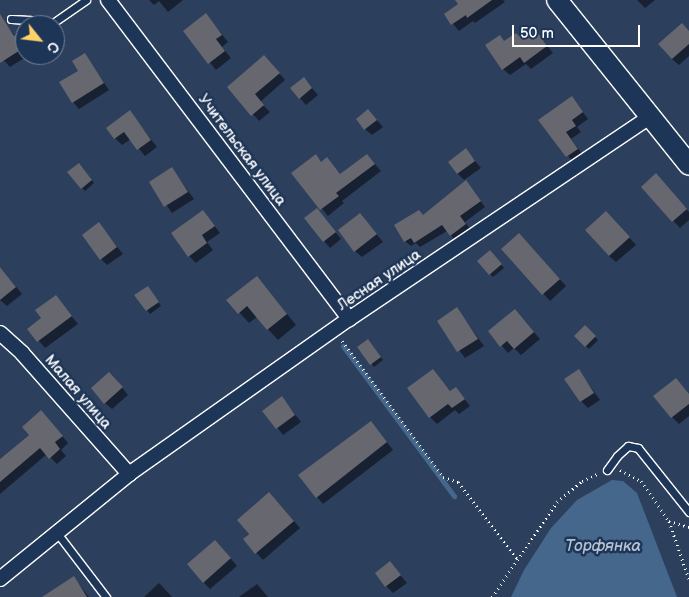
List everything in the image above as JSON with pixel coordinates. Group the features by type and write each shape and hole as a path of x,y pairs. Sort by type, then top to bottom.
{"main road":[{"path":"557,0 689,165"}],"street":[{"name":"Учительская улица","path":"108,0 349,319"},
{"name":"Лесная улица","path":"0,579 129,474 349,319 650,117"},
{"name":"Малая улица","path":"0,333 22,353 129,474"}],"lane":[{"path":"64,15 86,0"},
{"path":"607,470 617,456 628,446 638,448 689,512"},
{"path":"57,533 106,597"}],"path":[{"path":"334,330 443,477 458,482 517,559"},
{"path":"492,597 557,502 582,481 607,470 618,469 641,481 670,521 689,579"},
{"path":"670,521 689,527"}],"water":[{"name":"Торфянка","path":"612,480 623,481 637,493 677,597 511,597 524,570 551,528 577,500"}],"building":[{"path":"455,0 492,0 467,18 466,15 451,25 444,14 458,4"},
{"path":"206,13 222,35 216,39 225,51 208,64 183,31"},
{"path":"0,14 15,35 15,53 0,63"},
{"path":"682,23 689,31 689,44 672,59 658,44"},
{"path":"533,26 547,46 524,63 520,57 502,70 485,45 500,35 504,41 516,33 519,36"},
{"path":"85,53 104,83 72,103 59,82 78,71 72,61"},
{"path":"264,55 280,73 255,94 264,105 251,116 227,87"},
{"path":"304,77 312,88 299,99 290,88"},
{"path":"572,96 583,112 572,120 576,126 566,132 578,149 566,157 538,120"},
{"path":"368,109 377,120 364,130 356,119"},
{"path":"130,110 151,140 137,150 124,132 114,139 106,128"},
{"path":"466,148 475,161 457,174 448,162"},
{"path":"316,154 321,162 327,157 340,174 367,154 375,164 336,193 339,196 320,210 291,173"},
{"path":"79,163 92,180 81,189 67,172"},
{"path":"172,167 188,192 164,207 149,182"},
{"path":"656,173 687,209 672,222 641,187"},
{"path":"466,180 481,201 460,216 466,224 450,236 442,225 414,243 411,238 404,242 394,225 419,210 423,215"},
{"path":"317,208 336,232 323,242 304,218"},
{"path":"203,210 215,226 202,235 207,243 188,257 171,233"},
{"path":"606,211 630,237 609,256 585,230"},
{"path":"360,213 377,234 354,252 338,230"},
{"path":"99,222 117,247 100,260 82,235"},
{"path":"519,233 560,279 542,295 501,249"},
{"path":"490,250 502,264 489,275 477,261"},
{"path":"0,267 16,287 0,300"},
{"path":"257,276 287,314 267,330 247,306 238,314 226,300"},
{"path":"148,286 159,302 146,311 134,295"},
{"path":"56,295 72,316 37,342 27,329 41,318 35,310"},
{"path":"457,307 478,339 457,352 437,321"},
{"path":"515,309 534,332 514,349 507,341 500,347 488,331"},
{"path":"585,325 596,336 585,347 574,336"},
{"path":"368,339 381,357 370,365 357,347"},
{"path":"433,369 450,391 456,387 465,399 452,408 448,404 429,418 407,388"},
{"path":"579,369 594,393 580,402 564,379"},
{"path":"109,372 123,387 104,404 91,388"},
{"path":"676,378 689,394 689,404 671,418 653,396"},
{"path":"282,396 295,415 276,429 262,411"},
{"path":"41,410 63,436 55,442 60,449 49,459 40,448 0,482 0,459 29,435 22,427"},
{"path":"371,421 387,442 316,498 298,475"},
{"path":"269,492 294,521 255,554 243,539 249,534 237,520"},
{"path":"215,540 231,558 203,583 187,564"},
{"path":"390,561 401,575 385,587 375,573"},
{"path":"74,576 87,597 42,597"}],"waterway":[{"path":"343,346 454,496"}]}
